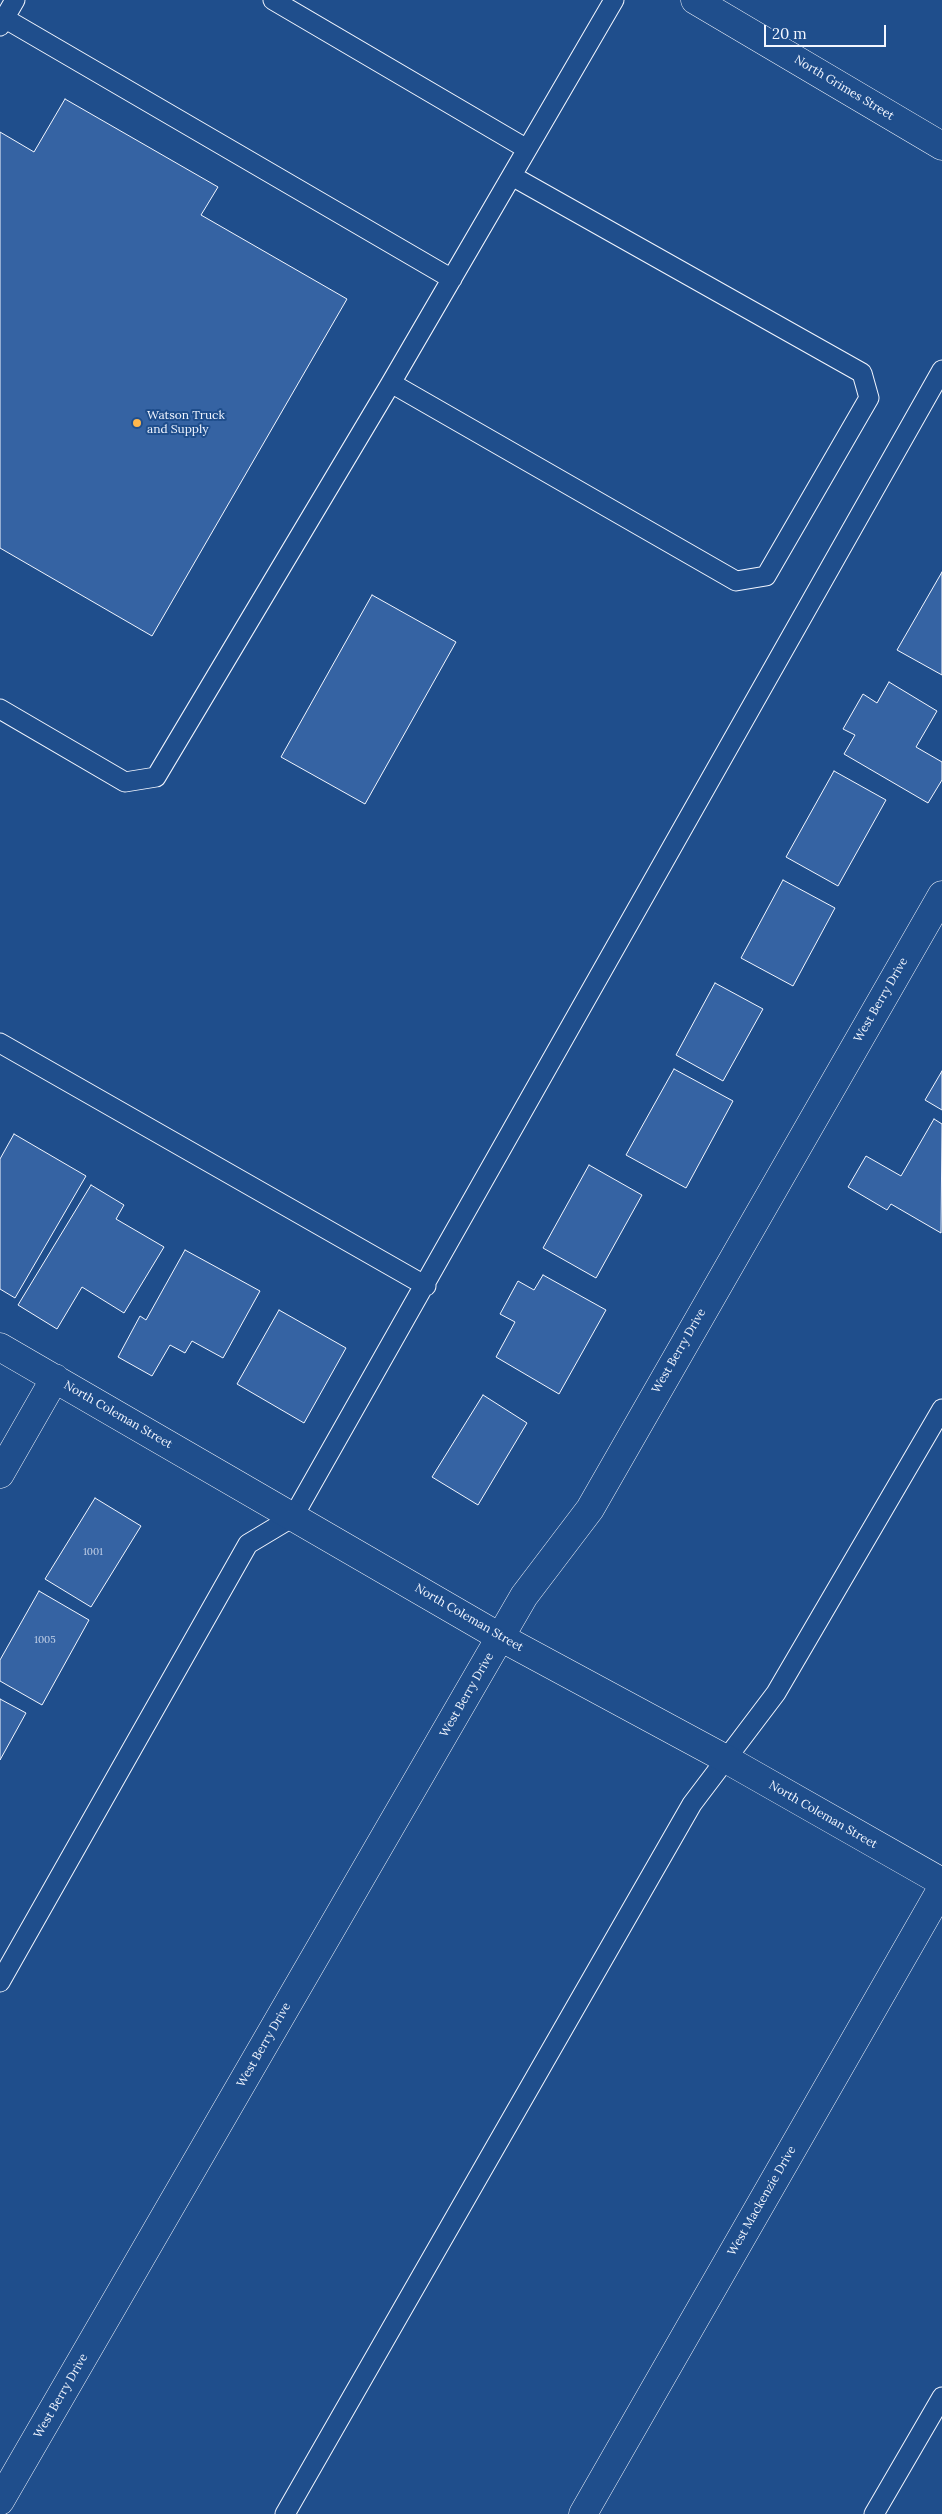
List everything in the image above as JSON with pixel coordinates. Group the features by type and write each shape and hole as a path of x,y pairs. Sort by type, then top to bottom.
{"street":[{"name":"North Grimes Street","path":"695,0 942,146"},
{"name":"West Berry Drive","path":"0,2501 524,1596 590,1508 942,894"},
{"name":"North Coleman Street","path":"0,1347 500,1637 726,1759 942,1882"},
{"path":"0,1474 55,1378"},
{"name":"West Mackenzie Drive","path":"583,2514 942,1888"}],"lane":[{"path":"15,0 2,22 452,279"},
{"path":"273,0 527,149"},
{"path":"0,709 125,782 156,777 391,383 614,0"},
{"path":"391,383 736,581 766,576 869,398 862,373 512,176"},
{"path":"0,1982 248,1544 293,1517 426,1286 942,370"},
{"path":"0,1043 426,1286"},
{"path":"285,2514 692,1804 776,1693 942,1409"},
{"path":"874,2514 942,2397"}],"building":[{"name":"Watson Truck and Supply","path":"65,99 218,187 201,215 347,299 152,636 0,548 0,132 34,152"},
{"path":"942,572 942,675 897,650"},
{"path":"372,595 456,642 365,804 281,757"},
{"path":"889,682 937,711 916,747 942,762 942,780 928,803 844,754 855,735 843,729 863,694 877,703"},
{"path":"834,771 886,800 838,886 786,857"},
{"path":"783,880 835,908 793,986 741,958"},
{"path":"715,983 763,1009 723,1081 676,1055"},
{"path":"674,1069 733,1101 686,1188 626,1155"},
{"path":"942,1071 942,1110 925,1100"},
{"path":"934,1119 942,1124 941,1233 891,1204 887,1210 848,1187 866,1156 901,1176"},
{"path":"14,1134 86,1176 15,1298 0,1289 0,1159"},
{"path":"589,1165 642,1195 596,1278 543,1248"},
{"path":"91,1185 124,1205 116,1219 164,1247 124,1313 82,1287 57,1329 18,1305"},
{"path":"185,1250 260,1291 223,1358 192,1341 185,1353 170,1345 152,1376 118,1357 140,1316 146,1320"},
{"path":"543,1275 606,1310 559,1394 496,1357 515,1322 500,1314 518,1281 534,1290"},
{"path":"279,1310 346,1348 304,1423 237,1384"},
{"path":"483,1395 527,1423 478,1505 432,1477"},
{"path":"95,1498 141,1526 91,1607 45,1579"},
{"path":"39,1591 89,1620 42,1705 0,1681 0,1660"},
{"path":"0,1699 26,1713 0,1760"}],"place":[{"name":"Watson Truck and Supply","path":"137,423"}]}
